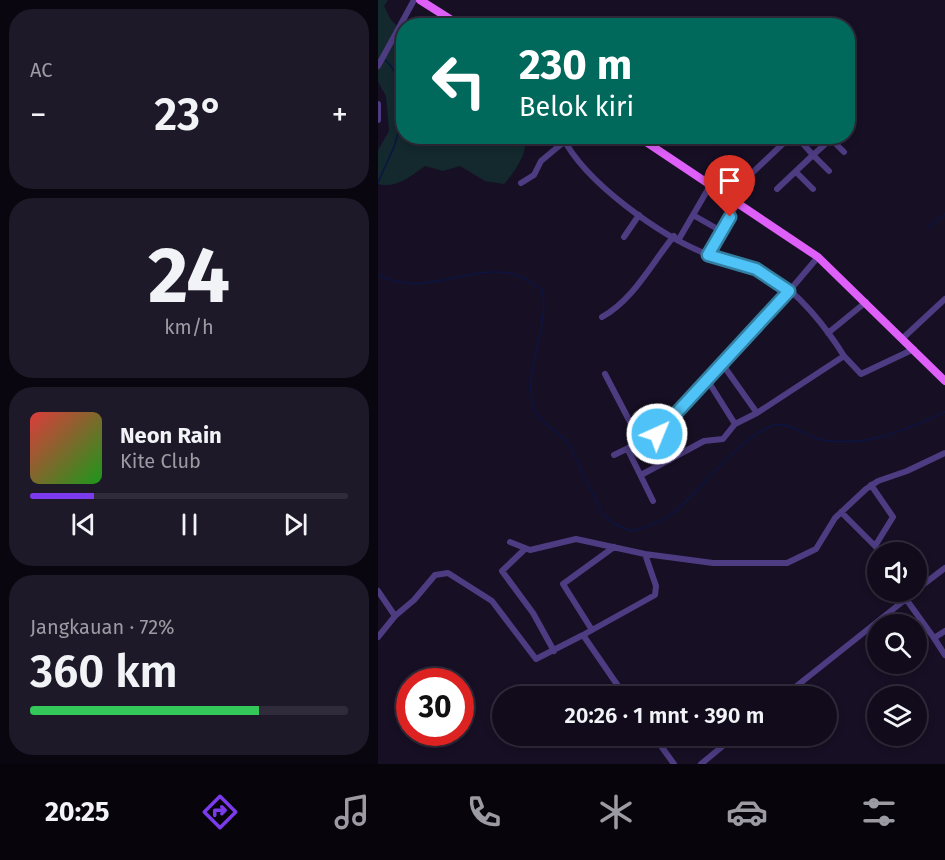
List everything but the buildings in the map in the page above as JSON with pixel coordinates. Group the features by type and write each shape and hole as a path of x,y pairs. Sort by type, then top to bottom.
{"main road":[{"path":"420,0 448,18"},
{"path":"649,144 818,257 945,381"}],"street":[{"path":"404,18 414,0"},
{"path":"378,64 396,32"},
{"path":"378,104 378,120"},
{"path":"521,183 534,175 540,161 559,144"},
{"path":"568,144 603,189 639,215 708,255 756,269 789,291 828,333 844,356 861,374 914,349"},
{"path":"728,196 783,144"},
{"path":"803,144 829,171"},
{"path":"777,189 825,144"},
{"path":"836,144 844,152"},
{"path":"796,172 813,189"},
{"path":"602,317 618,307 633,291 693,215 711,184"},
{"path":"708,255 738,202"},
{"path":"624,237 639,215"},
{"path":"693,215 721,231"},
{"path":"614,455 657,434 723,365 818,257"},
{"path":"903,338 945,299"},
{"path":"828,333 866,302"},
{"path":"641,475 704,441 723,440 735,424 757,413 844,356"},
{"path":"723,365 757,413"},
{"path":"605,374 641,443"},
{"path":"708,381 735,424"},
{"path":"657,434 670,460"},
{"path":"628,450 653,501"},
{"path":"554,651 536,618 502,571 525,549 576,538 645,554 713,563 788,563 816,549 841,512 871,485 945,453"},
{"path":"871,485 893,517 881,542"},
{"path":"841,512 871,542"},
{"path":"510,542 525,549"},
{"path":"592,630 563,584 614,547"},
{"path":"378,638 395,616 414,600 435,575 448,573 492,601 536,659 655,595 656,586 645,554"},
{"path":"927,582 945,568"},
{"path":"378,591 395,616"},
{"path":"797,686 902,602"},
{"path":"908,602 945,655"},
{"path":"934,638 945,631"},
{"path":"583,635 619,686"},
{"path":"661,746 674,764"},
{"path":"701,764 723,746"}],"green space":[{"path":"378,0 388,0 384,6 396,25 396,144 526,144 520,162 504,184 485,181 460,166 443,171 425,166 397,183 378,184 378,150 389,131 386,96 378,82"}],"waterway":[{"path":"385,60 396,76"},
{"path":"378,183 396,140"},
{"path":"927,228 945,214"},
{"path":"378,275 395,281 428,283 476,274 508,273 521,277 542,289 543,319 531,380 534,408 541,419 569,444 602,513 614,524 632,531 669,516 734,452 761,431 774,425 786,425 822,440 855,441 885,436 945,412"}],"route":[{"path":"657,434 751,336 789,291 778,281 756,269 708,255 730,217"}]}
